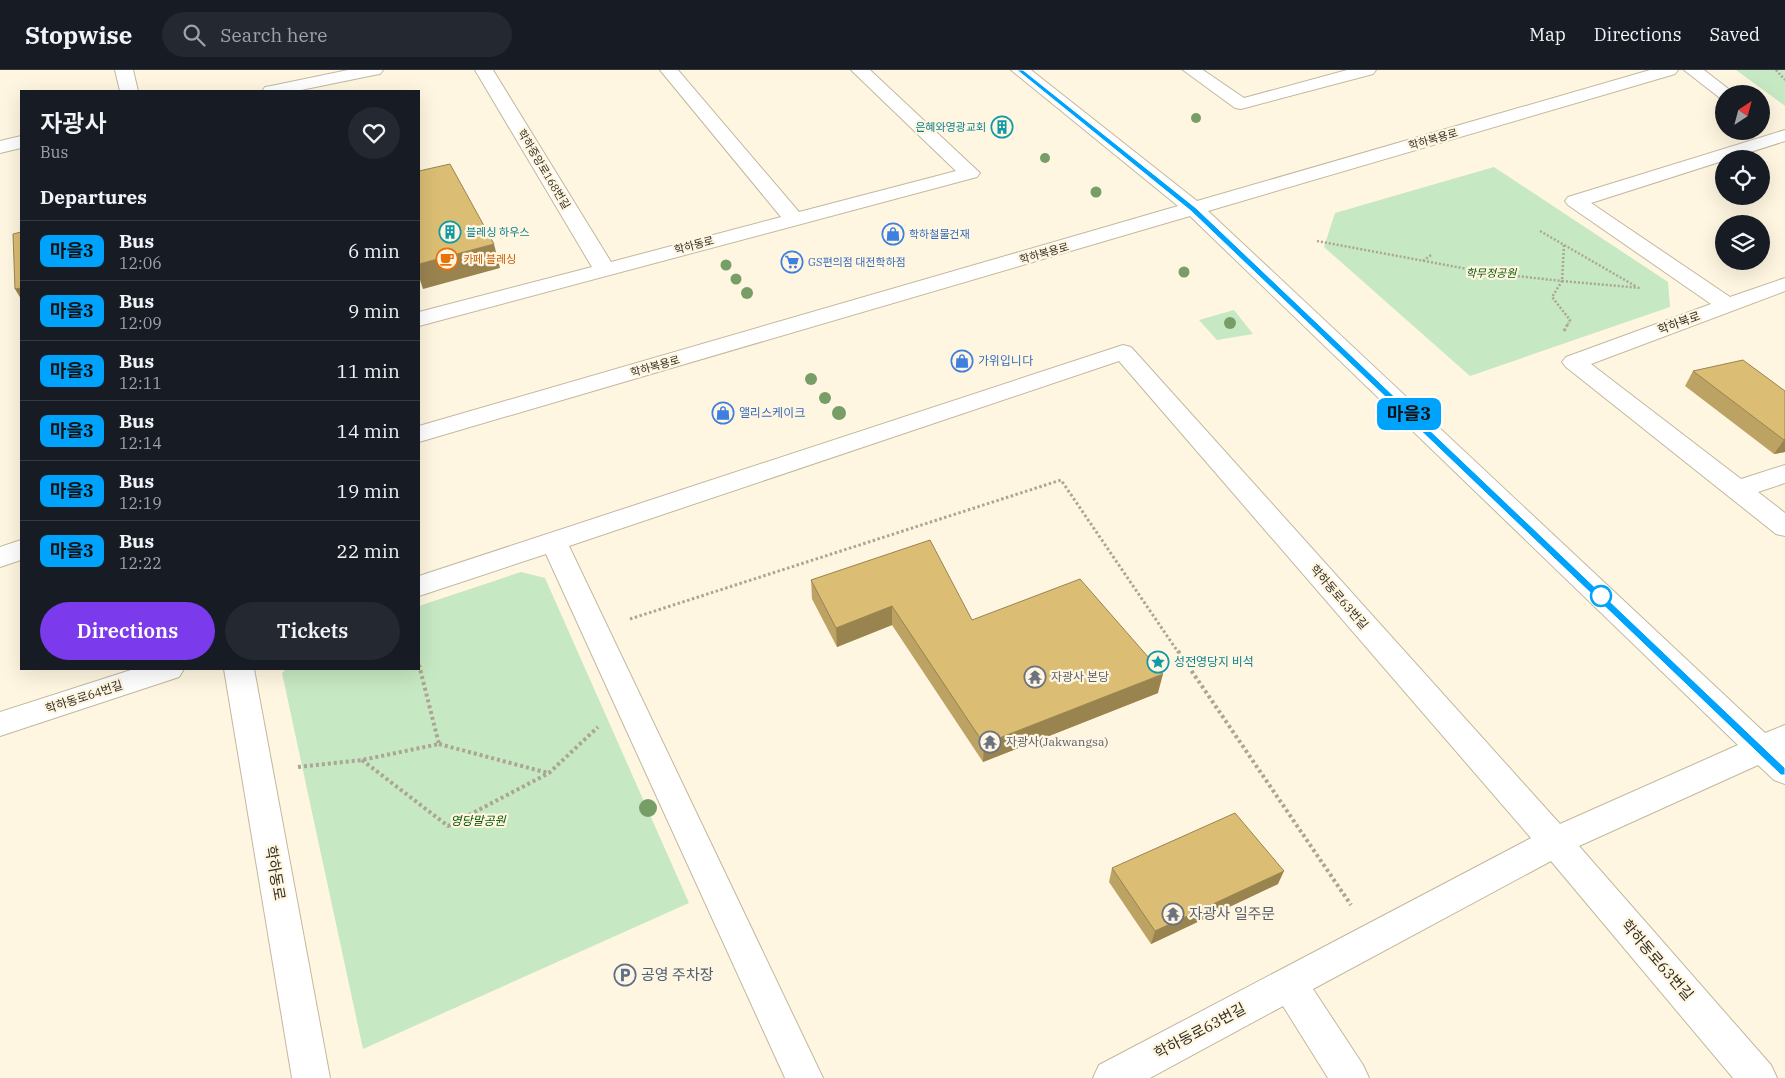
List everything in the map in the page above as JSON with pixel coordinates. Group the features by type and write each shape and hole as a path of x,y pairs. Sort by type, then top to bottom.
{"street":[{"path":"124,70 129,90"},
{"path":"274,90 291,83 374,70"},
{"name":"학하중앙로168번길","path":"484,70 604,268"},
{"path":"669,70 794,219"},
{"name":"학하동로","path":"420,319 604,268 970,173 860,70"},
{"path":"1020,70 1194,209 1772,743 1785,771"},
{"path":"1192,70 1241,104 1367,70"},
{"name":"학하복용로","path":"420,434 1669,70"},
{"path":"1693,70 1715,86"},
{"path":"1728,305 1575,201 1779,132"},
{"path":"0,147 20,142"},
{"name":"학하북로","path":"1739,489 1574,362 1785,284"},
{"name":"학하동로63번길","path":"553,541 1123,352 1555,842 1758,1078"},
{"path":"1739,489 1785,474"},
{"path":"1739,489 1785,527"},
{"path":"420,586 553,541 804,1078"},
{"path":"0,557 20,550"},
{"name":"학하동로64번길","path":"0,724 166,670"},
{"name":"학하동로","path":"239,670 311,1078"},
{"path":"1555,842 1772,743"},
{"name":"학하동로63번길","path":"1112,1078 1555,842"},
{"path":"1289,984 1350,1078"}],"path":[{"path":"1776,70 1785,80"},
{"path":"1540,231 1638,287"},
{"path":"1317,241 1489,273 1647,289"},
{"path":"1561,338 1570,320 1552,297 1562,281 1564,245"},
{"path":"1424,261 1430,255"},
{"path":"595,631 1061,480 1374,938"},
{"path":"420,669 439,744"},
{"path":"362,760 448,826 549,773 605,720"},
{"path":"294,767 362,760 439,744 549,773"}],"green space":[{"path":"1736,70 1785,70 1785,106 1770,95 1770,85 1756,85"},
{"name":"학무정공원","path":"1494,167 1668,282 1670,307 1470,376 1324,247 1335,213"},
{"path":"1234,310 1253,334 1217,340 1199,320"},
{"name":"영당말공원","path":"521,572 545,578 689,903 363,1049 282,673 285,670 420,670 420,606"}],"building":[{"name":"블레싱 하우스","path":"450,164 494,244 420,264 420,171"},
{"path":"20,232 20,288 15,289 13,234"},
{"path":"1743,360 1785,391 1784,440 1693,371"},
{"path":"930,540 972,620 1080,579 1163,674 984,744 892,606 836,628 811,580"},
{"name":"자광사 일주문","path":"1235,813 1284,871 1155,931 1112,868"}],"bus line":[{"name":"마을3","path":"1020,70 1194,209 1785,771"}],"place":[{"name":"은혜와영광교회","path":"1002,127"},
{"name":"블레싱 하우스","path":"450,232"},
{"name":"학하철물건재","path":"893,234"},
{"name":"카페 블레싱","path":"447,259"},
{"name":"GS편의점 대전학하점","path":"792,262"},
{"name":"가위입니다","path":"962,361"},
{"name":"앨리스케이크","path":"723,413"},
{"name":"성전영당지 비석","path":"1158,662"},
{"name":"자광사 본당","path":"1035,677"},
{"name":"자광사(Jakwangsa)","path":"990,742"},
{"name":"자광사 일주문","path":"1173,914"},
{"name":"공영 주차장","path":"625,975"}]}
